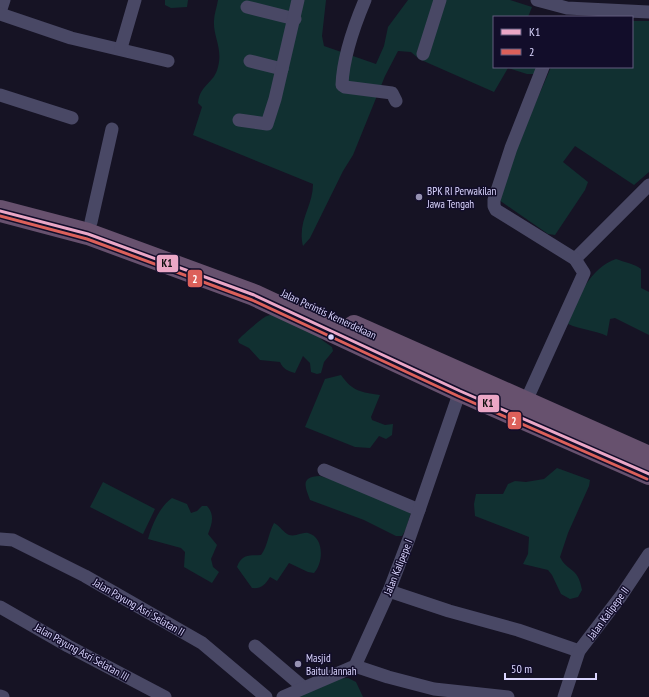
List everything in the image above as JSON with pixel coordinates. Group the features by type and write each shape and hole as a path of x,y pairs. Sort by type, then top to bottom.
{"highway":[{"name":"Jalan Perintis Kemerdekaan","path":"0,196 91,222 280,291 398,346 526,401 649,457"},
{"name":"Jalan Perintis Kemerdekaan","path":"0,211 88,234 254,295 460,391 649,474"}],"street":[{"path":"4,0 0,13 71,38 121,48 168,61"},
{"path":"121,48 135,0"},
{"path":"238,120 267,124 295,19 298,0"},
{"path":"365,0 354,31 342,86 392,93 396,101"},
{"path":"423,54 440,0"},
{"path":"537,0 567,8 649,12"},
{"path":"247,7 295,19"},
{"path":"250,61 282,69"},
{"path":"526,401 583,276 583,270 575,259 496,210 494,206 494,200 510,148 543,68"},
{"path":"0,95 72,118"},
{"path":"91,222 112,129"},
{"path":"575,259 649,185"},
{"name":"Jalan Kalipepe I","path":"355,666 389,591 460,391"},
{"path":"324,470 419,510"},
{"name":"Jalan Payung Asri Selatan II","path":"0,540 13,540 85,576 202,643 266,697"},
{"name":"Jalan Kalipepe II","path":"564,697 579,652 621,596 649,554"},
{"path":"389,591 449,611 518,630 579,652"},
{"name":"Jalan Payung Asri Selatan III","path":"0,607 68,646 165,697"},
{"path":"255,646 303,687"},
{"path":"283,697 303,687 355,666 434,689 508,697"}],"green space":[{"path":"165,0 188,0 187,7 171,8 165,5"},
{"path":"218,0 326,0 322,36 324,46 376,64 384,46 388,27 408,0 510,0 532,7 528,16 493,16 493,68 508,68 494,92 419,59 411,52 398,51 385,76 353,155 343,171 310,238 303,246 302,229 311,200 313,184 193,135 202,107 198,103 199,97 201,92 216,73 218,67 219,48 214,27 214,16"},
{"path":"633,21 649,21 649,172 634,185 575,146 563,162 588,182 585,190 555,235 548,234 499,200 513,155 551,68 633,68"},
{"path":"508,68 538,68 535,74 527,74"},
{"path":"616,259 633,264 641,269 641,288 649,292 649,335 615,318 610,319 607,336 568,324 574,306 585,286 599,269"},
{"path":"279,313 317,333 322,340 332,347 333,351 324,362 321,373 317,374 311,372 310,363 303,356 295,373 286,369 280,362 260,360 249,348 239,343 238,340 261,319 268,315"},
{"path":"341,375 349,385 354,388 380,395 371,417 372,420 385,425 393,424 392,435 386,439 379,436 370,448 355,447 305,427 325,379"},
{"path":"557,468 590,480 589,486 568,533 560,557 578,577 582,590 578,597 570,599 561,594 548,570 523,564 528,554 529,537 475,516 474,504 476,494 503,494 508,484 515,481 526,482 544,479"},
{"path":"320,476 344,483 411,512 406,529 402,536 396,536 364,520 310,500 306,487 307,480 309,478"},
{"path":"103,482 155,509 143,534 90,507"},
{"path":"172,498 187,504 191,513 197,511 202,506 207,506 210,509 212,520 208,534 217,545 211,559 213,567 219,572 212,583 184,567 185,552 181,548 148,539 160,511"},
{"path":"274,523 289,535 308,533 313,535 320,545 320,563 314,573 308,572 289,563 277,581 270,577 262,586 252,588 237,567 241,559 244,557 261,555"},
{"path":"348,678 356,682 363,697 291,697 335,679"}],"transit line":[{"name":"K1","path":"0,211 88,234 254,295 460,391 649,474"},
{"name":"2","path":"0,216 87,239 252,300 458,396 647,479"}],"place":[{"name":"BPK RI Perwakilan Jawa Tengah","path":"419,197"},
{"name":"Masjid Baitul Jannah","path":"298,664"}]}
